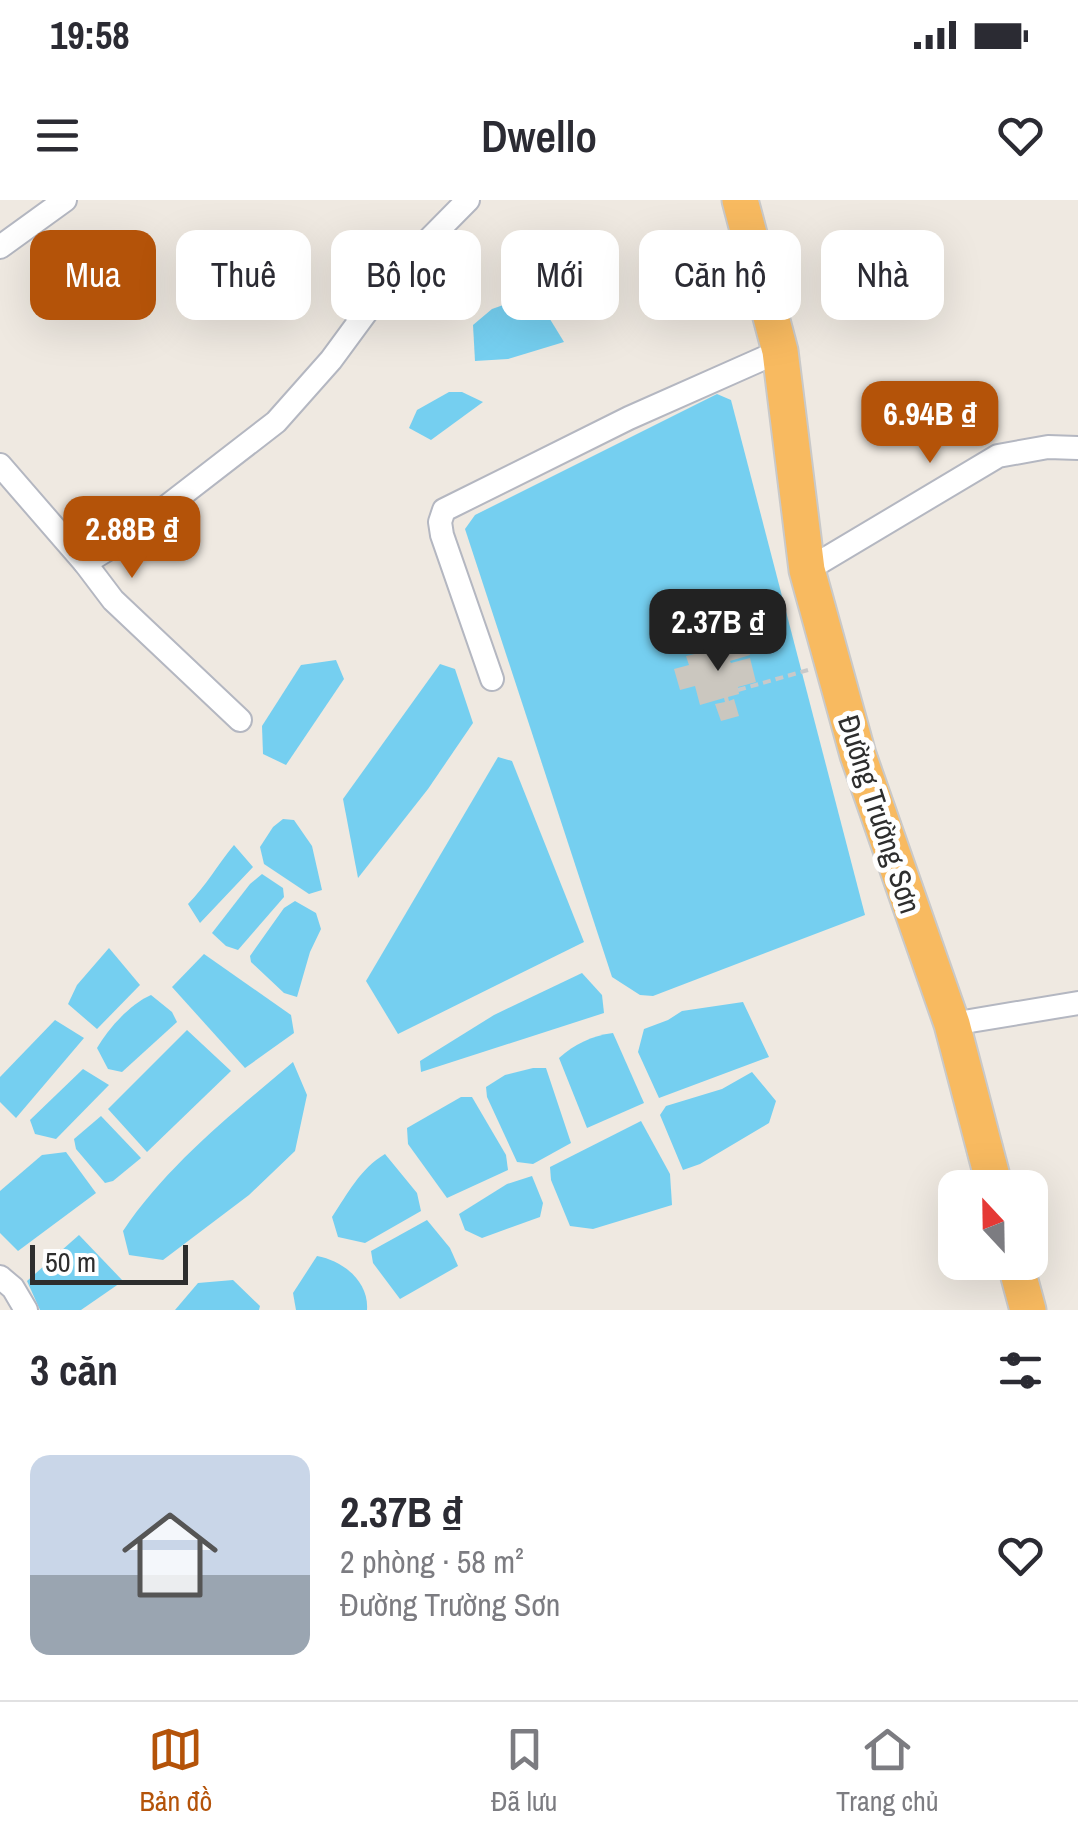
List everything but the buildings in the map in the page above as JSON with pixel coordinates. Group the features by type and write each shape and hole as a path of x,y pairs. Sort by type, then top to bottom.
{"highway":[{"name":"Đường Trường Sơn","path":"740,200 780,351 807,570 858,756 952,1024 991,1170"},
{"path":"1020,1280 1028,1310"}],"street":[{"path":"0,247 65,200"},
{"path":"86,563 126,538 276,422 331,360 392,278 468,200"},
{"path":"492,678 442,535 440,522 444,510 629,418 780,351"},
{"path":"807,570 998,456 1048,447 1078,448"},
{"path":"0,464 113,600 240,720"},
{"path":"952,1024 1078,1003"},
{"path":"0,1277 13,1288 26,1310"}],"path":[{"path":"738,690 832,664"}],"water":[{"path":"501,306 501,320 551,320 564,342 508,359 475,361 473,325"},
{"path":"449,392 462,392 483,402 431,440 409,428 417,410"},
{"path":"717,394 731,400 865,915 653,996 640,995 612,977 465,529 475,515"},
{"path":"336,660 344,679 286,765 263,754 262,726 301,665"},
{"path":"440,664 455,669 473,723 428,789 358,878 343,799"},
{"path":"498,757 512,761 584,942 398,1034 366,981"},
{"path":"283,819 294,820 312,846 322,890 309,894 264,864 260,847"},
{"path":"234,845 253,867 200,923 188,904"},
{"path":"262,874 283,888 284,897 238,950 226,946 212,933"},
{"path":"295,901 316,913 321,929 297,997 284,993 251,962 250,956 284,908"},
{"path":"109,948 140,985 97,1029 68,1004 77,985"},
{"path":"204,954 291,1015 294,1033 245,1068 172,987"},
{"path":"582,973 602,995 604,1013 421,1072 420,1061 494,1015"},
{"path":"151,995 172,1012 177,1022 122,1072 108,1069 97,1048 120,1018"},
{"path":"743,1002 769,1057 659,1098 638,1052 644,1029 682,1011"},
{"path":"55,1020 84,1038 16,1118 0,1102 0,1077"},
{"path":"187,1030 231,1071 147,1152 108,1109"},
{"path":"613,1033 644,1103 587,1128 559,1058 584,1041"},
{"path":"293,1062 307,1095 295,1151 249,1195 163,1260 129,1255 123,1231 160,1184 202,1141"},
{"path":"546,1068 571,1143 533,1164 517,1162 486,1087 505,1075"},
{"path":"83,1069 109,1085 56,1139 35,1134 30,1120"},
{"path":"752,1072 776,1101 769,1123 683,1170 660,1115 666,1106 722,1089"},
{"path":"461,1097 472,1097 506,1155 508,1170 447,1198 408,1144 407,1128"},
{"path":"101,1116 141,1158 105,1183 76,1149 74,1139"},
{"path":"641,1121 670,1174 672,1205 593,1229 570,1226 551,1180 550,1167"},
{"path":"66,1152 96,1193 18,1251 0,1233 0,1191 42,1155"},
{"path":"385,1154 417,1193 421,1211 365,1243 338,1237 332,1217 361,1174"},
{"path":"532,1176 543,1203 540,1217 482,1238 465,1230 459,1214 507,1184"},
{"path":"427,1220 450,1248 458,1266 400,1299 373,1263 371,1251"},
{"path":"79,1235 123,1281 81,1310 40,1310 27,1281"},
{"path":"317,1256 353,1274 364,1290 367,1310 296,1310 293,1293"},
{"path":"233,1280 260,1306 259,1310 175,1310 198,1283"}]}
